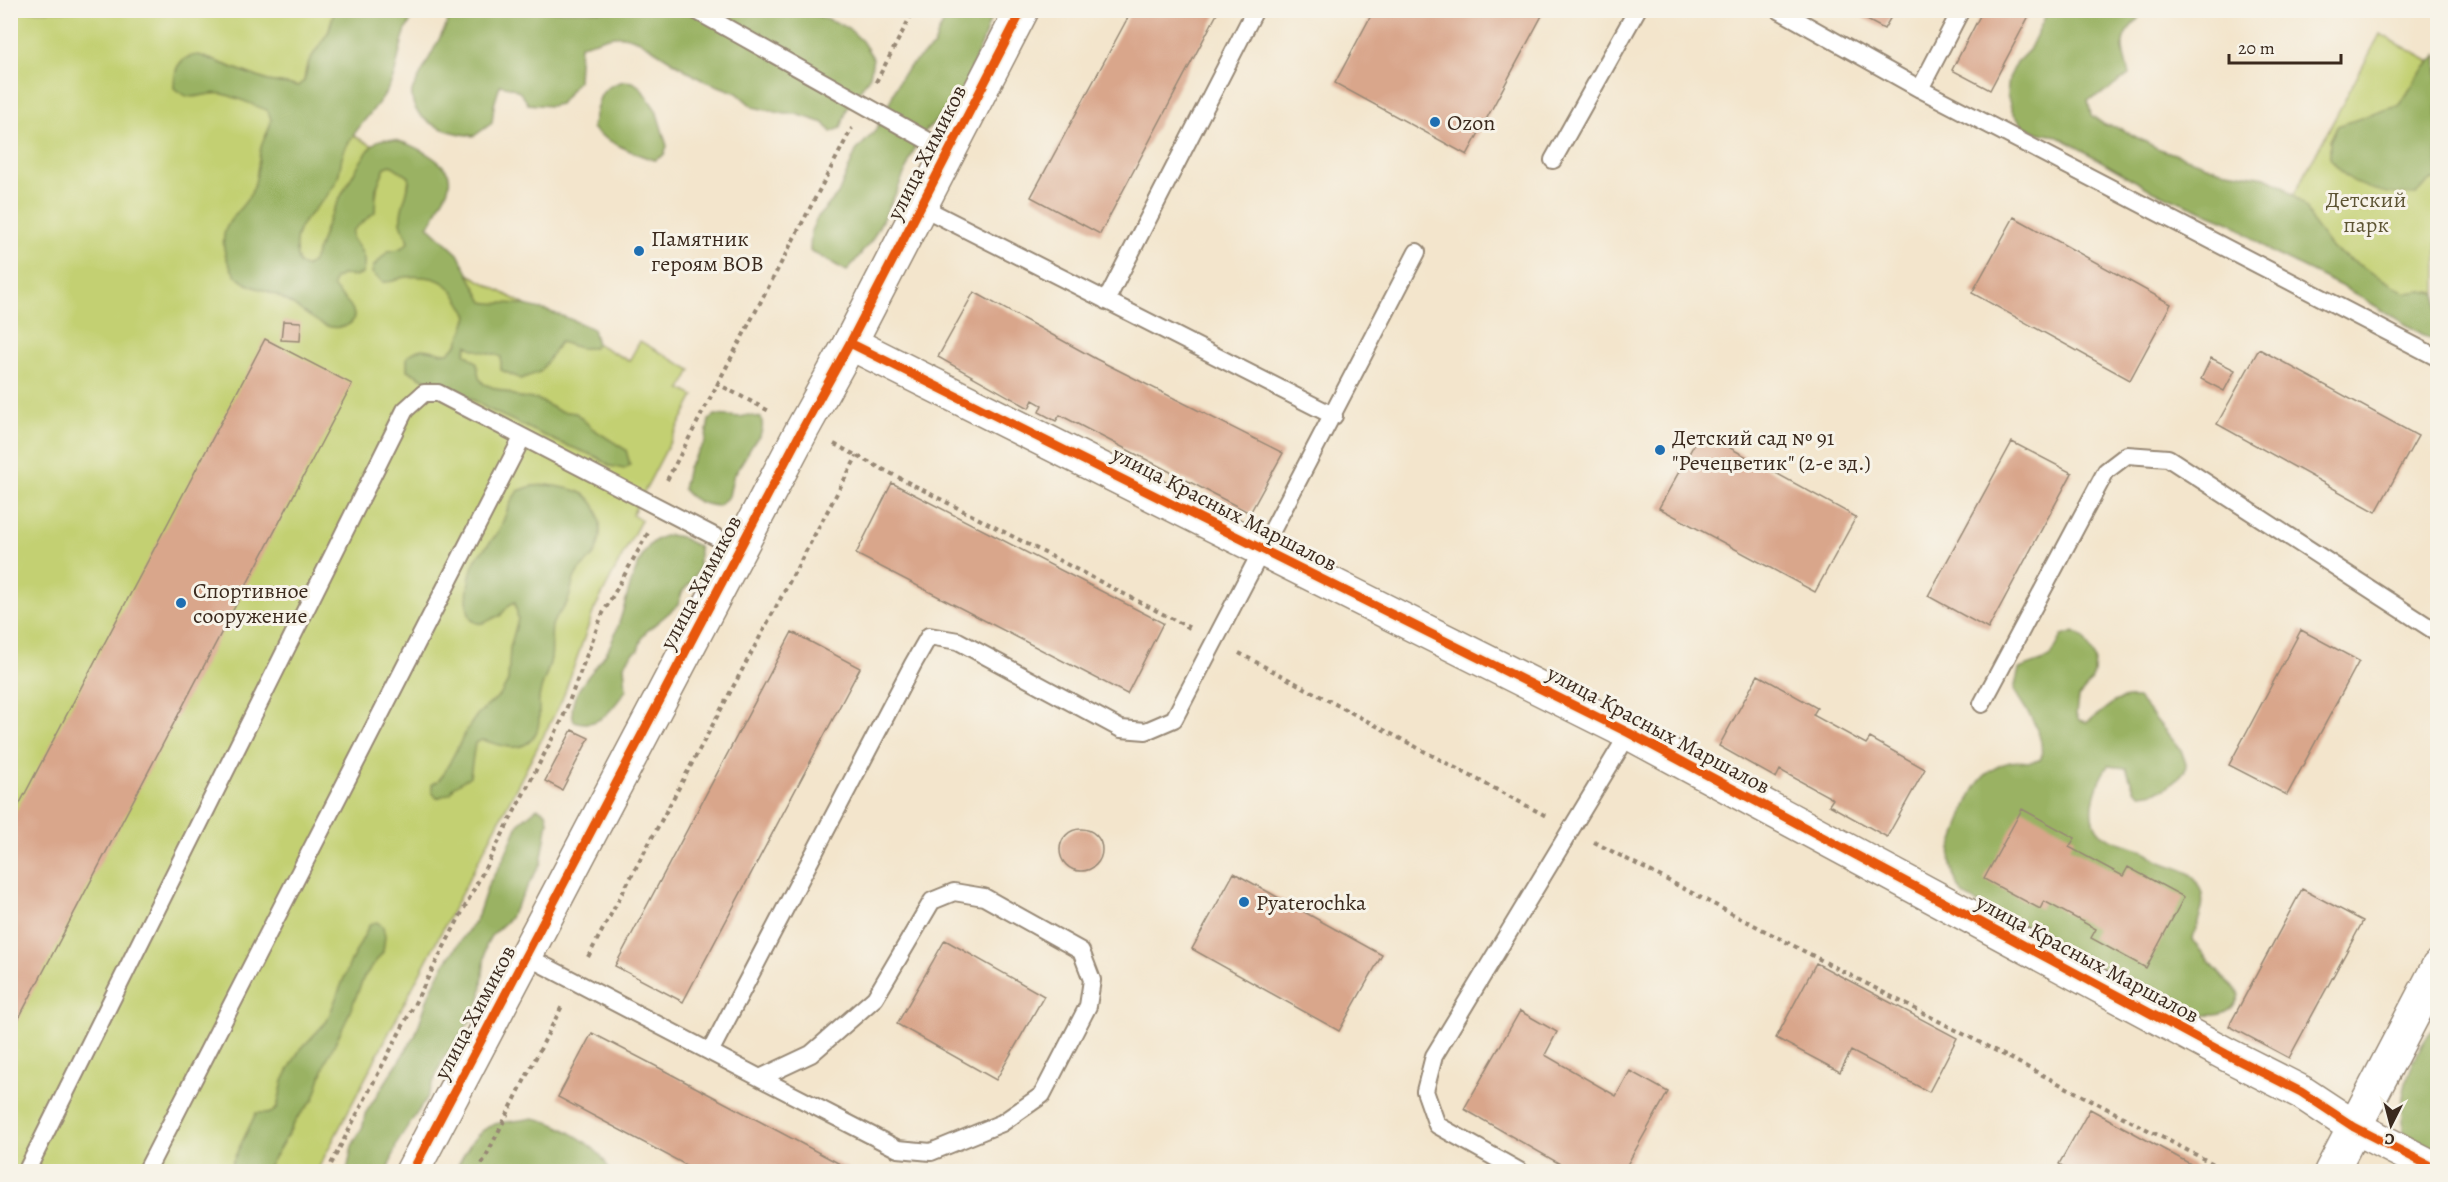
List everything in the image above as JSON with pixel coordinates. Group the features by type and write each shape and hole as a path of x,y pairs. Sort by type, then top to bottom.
{"street":[{"name":"улица Химиков","path":"412,1172 739,549 850,343 1022,10"},
{"name":"улица Красных Маршалов","path":"850,343 1629,733 2226,1054 2301,1092 2354,1127 2438,1170"},
{"path":"2331,1172 2438,967"}],"lane":[{"path":"695,10 948,152"},
{"path":"1106,301 1254,10"},
{"path":"1553,160 1637,10"},
{"path":"1779,10 1920,89 2438,358"},
{"path":"1920,89 1961,10"},
{"path":"920,206 1334,416"},
{"path":"710,1052 907,674 930,636 958,640 1121,729 1146,731 1174,719 1418,252"},
{"path":"26,1172 405,410 424,393 438,393 739,549"},
{"path":"146,1172 522,438"},
{"path":"1982,704 2106,471 2127,455 2168,458 2438,633"},
{"path":"1521,1172 1437,1125 1425,1091 1434,1056 1629,733"},
{"path":"526,956 574,982 760,1078 898,1149 931,1152 1002,1123 1042,1095 1088,1006 1092,980 1081,951 984,897 954,892 932,901 875,998 811,1054 760,1078"}],"path":[{"path":"327,1172 562,720 602,615 658,507 716,383 914,10"},
{"path":"716,383 1216,641 1570,829 2229,1172"},
{"path":"478,1172 574,982 857,456"}],"green space":[{"path":"10,11 334,11 329,31 306,68 304,81 298,86 268,81 210,59 379,149 347,208 376,197 378,182 385,167 391,165 409,177 403,229 409,242 629,361 640,341 691,370 681,389 694,396 632,515 641,520 594,610 562,700 317,1171 11,1171"},
{"path":"334,11 420,11 414,16 406,30 391,83 345,149 337,180 331,190 301,226 296,249 299,263 305,267 312,263 341,197 356,169 376,142 383,139 393,140 417,148 446,169 449,176 449,187 428,226 458,254 483,302 526,305 555,313 593,329 597,344 593,348 580,348 560,342 540,372 521,379 501,370 501,357 475,350 467,345 465,353 477,363 479,378 484,384 522,398 537,399 559,411 576,413 593,429 626,450 630,465 624,469 610,466 597,457 558,442 488,409 453,388 427,381 407,370 407,357 418,350 427,349 448,353 458,343 468,316 451,289 438,280 429,277 406,277 383,282 372,273 373,267 388,251 400,249 409,241 402,227 401,216 409,177 391,165 385,167 376,189 375,212 352,231 352,238 361,250 364,259 362,274 342,275 335,279 333,286 353,311 351,323 342,327 324,325 278,296 246,284 233,271 225,251 225,231 254,188 260,150 271,119 267,110 223,94 193,97 181,93 174,88 176,69 186,58 199,55 268,81 298,86 304,81 309,61 329,31"},
{"path":"450,11 797,11 816,15 848,28 862,41 873,58 870,76 847,109 841,128 831,132 824,123 796,114 753,107 737,93 700,79 640,41 622,36 608,37 580,45 578,81 560,104 550,106 528,104 517,90 500,85 492,123 474,136 442,129 432,124 423,118 413,102 412,91 447,24"},
{"path":"951,11 993,11 960,95 919,138 897,191 872,240 847,271 810,251 811,231 817,218 838,194 856,151 875,131 901,77 911,65 934,46 939,31"},
{"path":"2048,11 2143,11 2125,34 2123,51 2129,75 2102,94 2088,100 2091,115 2105,125 2119,128 2157,148 2221,170 2266,177 2284,186 2307,209 2313,224 2332,249 2406,293 2422,291 2437,293 2437,340 2427,337 2347,289 2273,253 2230,222 2149,189 2058,136 2039,133 2022,125 2012,111 2007,95 2009,78 2017,62 2029,50"},
{"name":"Детский парк","path":"2380,34 2437,65 2437,334 2270,239"},
{"path":"2437,55 2437,179 2428,182 2416,195 2407,195 2370,189 2346,176 2330,158 2330,141 2337,126 2400,105 2418,76"},
{"path":"624,81 633,82 640,87 656,110 667,146 664,155 655,160 604,138 592,128 603,92"},
{"path":"715,415 741,417 748,415 761,418 762,425 762,431 733,477 729,496 718,506 698,501 683,489 688,467 705,442 709,420"},
{"path":"548,485 571,489 590,499 598,513 600,537 595,553 577,573 567,603 553,623 551,658 540,693 538,727 533,738 522,746 502,746 482,740 475,743 470,776 454,787 451,793 437,798 432,792 432,784 443,775 477,715 501,694 508,681 510,648 518,619 515,602 509,605 500,616 484,623 475,622 471,618 467,603 475,561 498,532 518,491 532,486"},
{"path":"669,535 681,537 699,547 699,568 692,581 682,592 678,605 646,632 638,650 624,665 626,690 616,704 598,720 583,723 574,721 573,702 612,641 639,562 650,544"},
{"path":"2074,632 2084,638 2095,659 2091,682 2078,697 2076,714 2079,720 2086,722 2121,699 2138,698 2181,750 2186,764 2185,770 2171,784 2154,792 2140,794 2134,789 2126,768 2108,766 2097,789 2093,816 2096,826 2107,837 2144,851 2160,862 2186,871 2194,878 2201,891 2203,904 2193,940 2209,962 2239,995 2227,1012 2217,1015 2195,1014 2163,1004 1963,895 1955,879 1950,861 1951,849 1965,809 1977,785 1985,775 2010,762 2033,762 2041,759 2042,748 2038,730 2014,690 2019,669 2050,658 2062,636"},
{"path":"537,808 546,812 548,821 541,863 509,919 491,936 486,945 481,994 476,1013 443,1059 427,1098 397,1143 388,1171 347,1171 352,1146 363,1126 365,1114 415,1036 430,992 445,963 477,918 488,885 501,864 519,823"},
{"path":"377,922 383,927 385,936 383,952 364,977 326,1061 314,1099 298,1117 266,1171 228,1171 256,1113 271,1113 277,1108 283,1081 289,1069 299,1051 327,1021 350,963 370,924"},
{"path":"2437,1024 2437,1150 2404,1132 2402,1104 2408,1075 2414,1061"},
{"path":"533,1118 550,1123 578,1137 600,1155 610,1171 455,1171 475,1137 488,1127"}],"building":[{"path":"1132,10 1219,10 1100,234 1031,197"},
{"path":"1374,10 1545,10 1467,155 1335,83"},
{"path":"1867,10 1895,10 1884,29 1863,18"},
{"path":"1983,10 2032,10 1990,90 1952,70"},
{"path":"2014,217 2171,304 2130,380 1972,293"},
{"path":"974,292 1096,359 1283,453 1250,513 1060,415 1056,421 1039,412 1042,405 1033,400 1029,408 938,357"},
{"path":"283,321 301,322 300,341 281,340"},
{"name":"Спортивное сооружение","path":"265,339 352,384 10,1035 10,822"},
{"path":"2259,349 2418,436 2376,512 2217,424"},
{"path":"2211,358 2235,370 2224,391 2201,379"},
{"path":"1701,432 1856,517 1815,592 1659,508"},
{"path":"2012,442 2072,473 1988,629 1928,596"},
{"path":"892,483 1163,623 1127,694 856,554"},
{"path":"2301,630 2359,661 2287,795 2229,765"},
{"path":"792,632 860,668 683,1002 615,966"},
{"path":"1758,675 1817,708 1813,715 1866,744 1870,738 1925,769 1887,837 1829,805 1833,799 1780,770 1776,778 1719,746"},
{"path":"572,730 589,738 562,790 545,781"},
{"path":"2022,809 2075,838 2069,847 2123,876 2128,867 2184,897 2146,968 2091,938 2096,929 2044,901 2040,909 1984,879"},
{"path":"1081,829 1096,835 1102,850 1096,865 1081,871 1066,865 1060,850 1066,835"},
{"path":"1234,873 1382,955 1339,1031 1192,949"},
{"path":"2302,889 2363,921 2289,1058 2229,1026"},
{"path":"945,940 1044,996 996,1080 897,1024"},
{"path":"1816,963 1957,1038 1929,1092 1851,1051 1840,1072 1776,1038"},
{"path":"1520,1011 1557,1032 1545,1055 1616,1096 1630,1071 1668,1092 1623,1172 1574,1172 1464,1109"},
{"path":"592,1033 855,1172 699,1172 558,1097"},
{"path":"2090,1109 2205,1172 2072,1172 2059,1164"}],"cycle path":[{"path":"412,1172 803,428 850,343 1022,10"},
{"path":"850,343 1629,733 2226,1054 2301,1092 2354,1127 2438,1170"}],"place":[{"name":"Ozon","path":"1435,122"},
{"name":"Памятник героям ВОВ","path":"639,251"},
{"name":"Детский сад № 91 \"Речецветик\" (2-е зд.)","path":"1660,450"},
{"name":"Спортивное сооружение","path":"181,603"},
{"name":"Pyaterochka","path":"1244,902"}]}
